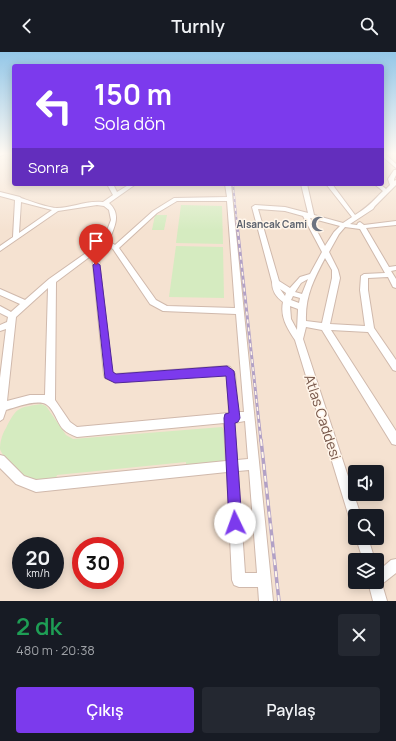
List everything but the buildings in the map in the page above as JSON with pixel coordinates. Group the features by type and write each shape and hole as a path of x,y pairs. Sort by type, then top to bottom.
{"street":[{"path":"111,186 116,195"},
{"path":"104,204 130,186"},
{"path":"228,186 266,601"},
{"path":"304,186 308,215 325,254 332,263 336,274 325,326 396,440"},
{"path":"330,186 362,227 396,285"},
{"path":"396,194 391,186 372,205 371,208 354,217 344,225 336,233 314,275 303,302 277,291 276,282 255,207 285,209 344,225 362,227 393,223 396,218"},
{"path":"2,195 18,198 56,210"},
{"path":"16,238 18,198"},
{"path":"115,248 155,212 176,199 229,199"},
{"path":"0,249 56,210 80,205 104,204 112,209 114,220 106,242 52,281 26,304 12,320 0,328"},
{"path":"106,242 115,248 153,302 160,307 166,309 239,311"},
{"path":"95,249 108,375 115,378 227,370 231,374 232,466 239,580 264,580"},
{"path":"396,268 388,272 364,276 364,290 370,329 396,367"},
{"path":"289,297 303,279 314,275"},
{"path":"52,281 50,401 66,427 77,432 249,416"},
{"path":"276,282 289,297"},
{"path":"0,292 26,304"},
{"name":"Atlas Caddesi","path":"289,297 286,312 287,317 299,340 352,509"},
{"name":"Atlas Caddesi","path":"299,340 302,332 301,323 303,302"},
{"path":"0,309 12,320"},
{"path":"12,320 1,411 40,399 50,401"},
{"path":"301,323 370,329"},
{"path":"0,460 18,479 36,486 253,464"},
{"path":"384,575 396,566"},
{"path":"378,589 380,601"}],"shaded area":[{"path":"0,179 12,179 12,186 384,186 384,179 396,179 396,601 0,601"}],"green space":[{"path":"181,205 222,206 223,244 176,243"},
{"path":"155,215 167,215 164,230 152,230"},
{"path":"176,246 223,247 224,298 169,297"},
{"path":"41,404 46,406 66,435 73,439 222,427 225,431 227,460 224,463 186,468 186,462 57,475 55,481 28,478 7,460 1,452 0,443 16,412 27,406"}],"railway":[{"path":"233,186 237,225"},
{"path":"237,224 261,441"},
{"path":"261,440 279,601"}],"place":[{"name":"Alsancak Cami","path":"319,224"}],"route":[{"path":"96,265 108,375 115,378 227,370 231,374 234,418 229,418 235,523"}]}
